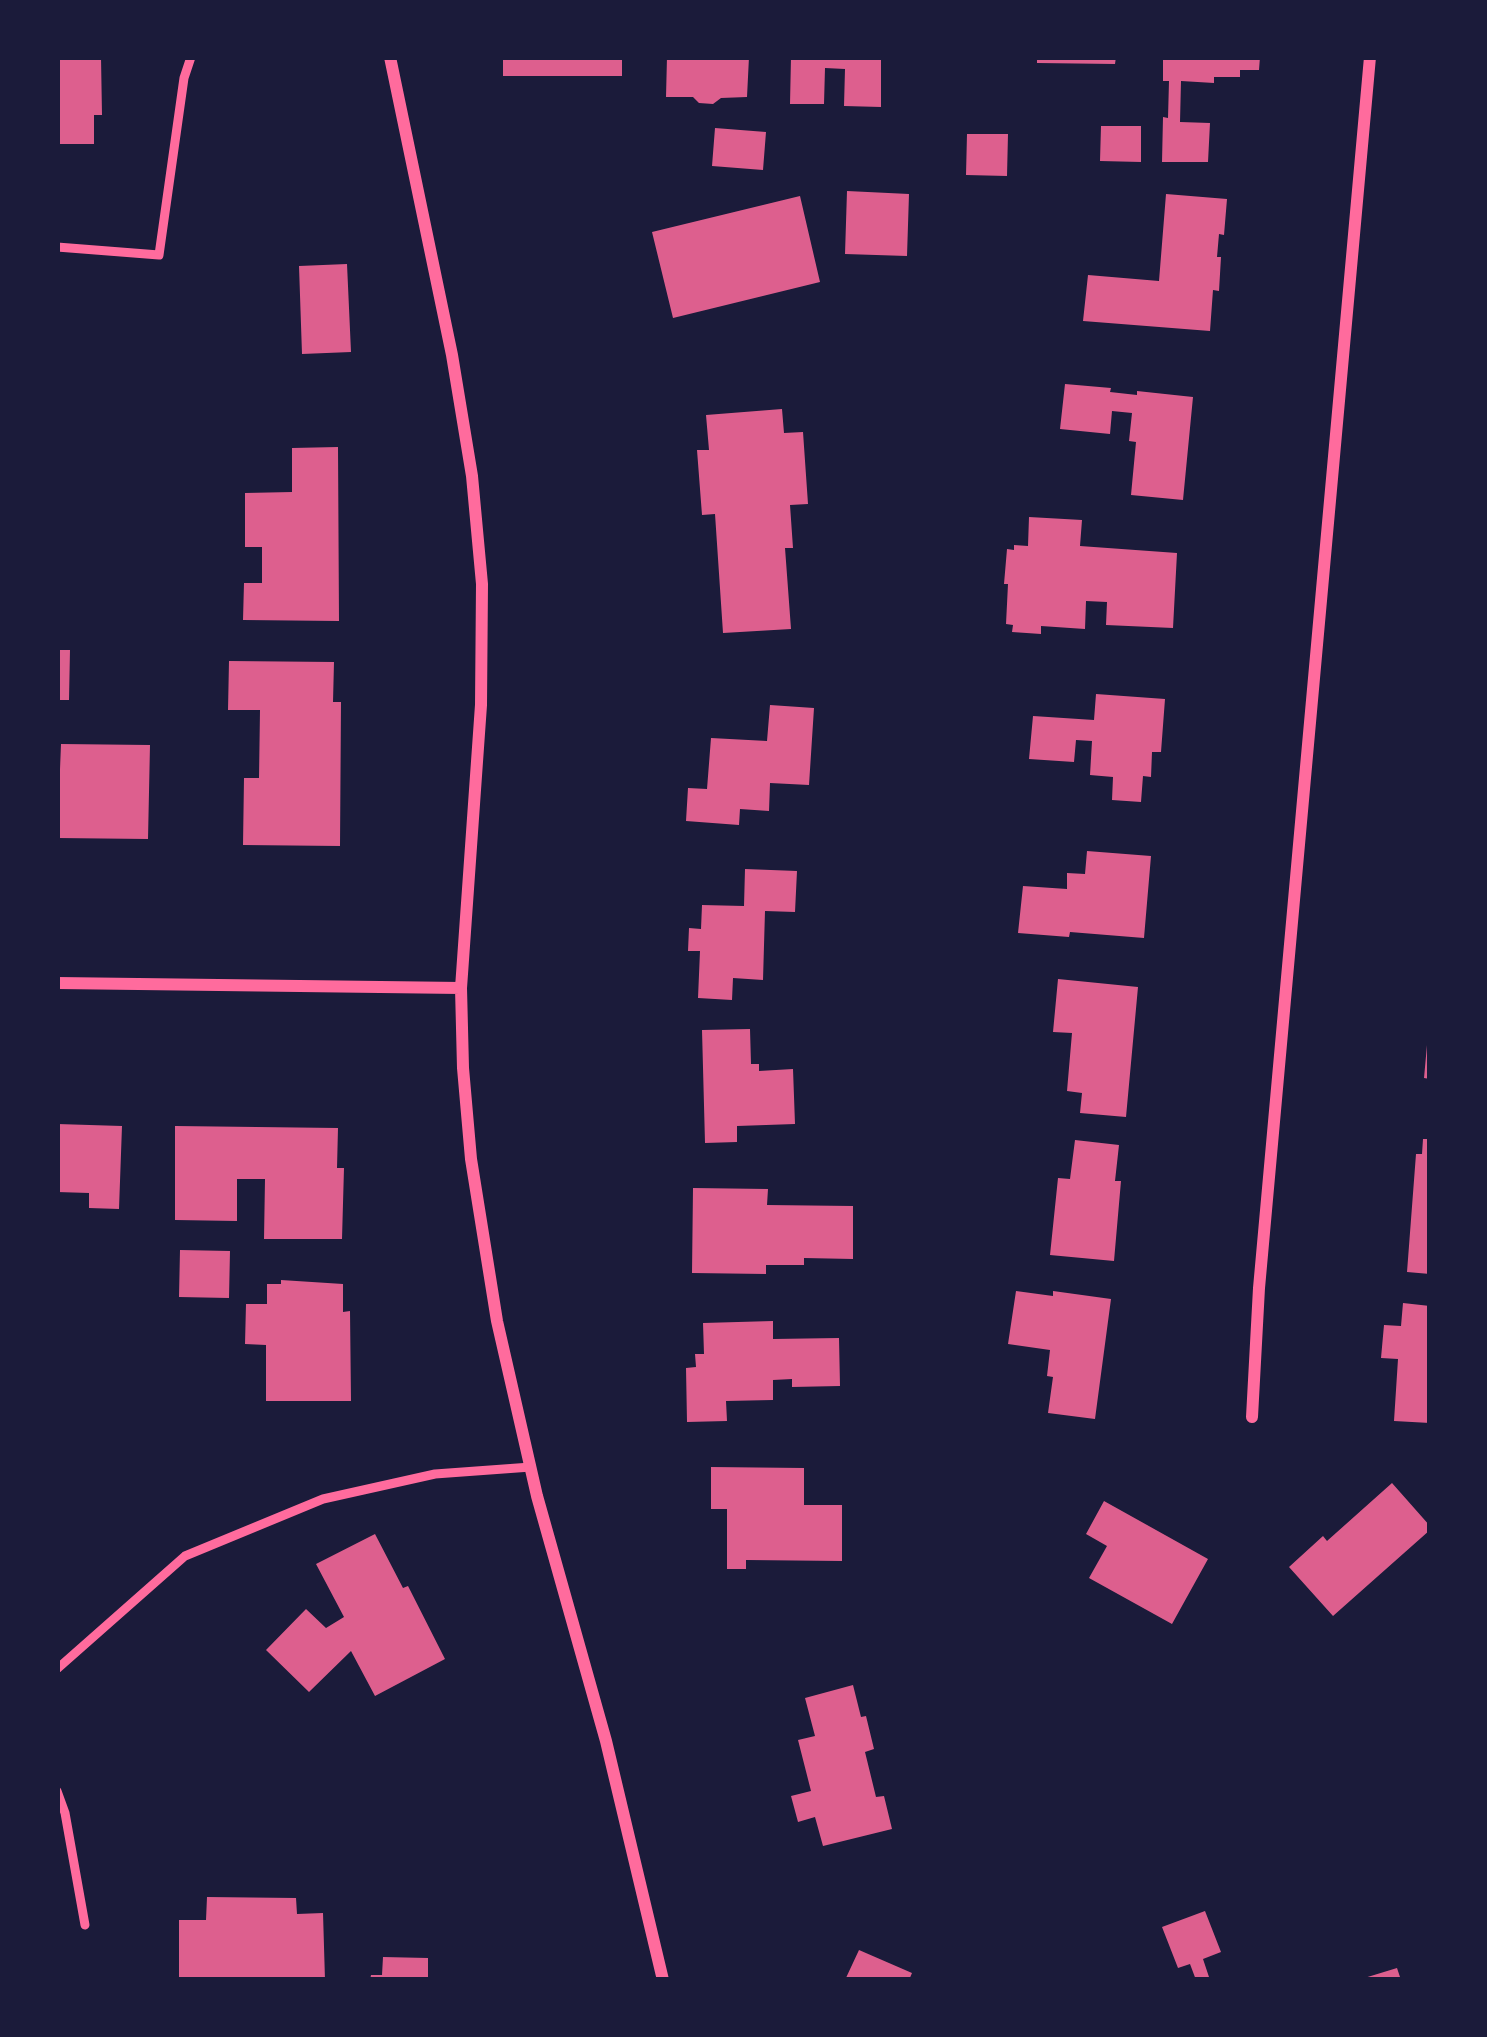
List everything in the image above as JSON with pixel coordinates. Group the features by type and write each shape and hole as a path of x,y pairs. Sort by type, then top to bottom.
{"street":[{"path":"390,57 462,417 482,584 481,705 461,988 471,1159 497,1321 531,1468 606,1741 663,1980"},
{"path":"1252,1417 1259,1288 1370,57"},
{"path":"57,982 461,988"}],"lane":[{"path":"57,247 159,255 190,57"},
{"path":"57,1669 185,1556 323,1499 435,1474 531,1468"},
{"path":"57,1792 86,1925"}],"building":[{"path":"57,57 101,57 102,115 94,115 94,144 57,144"},
{"path":"503,57 622,57 622,76 503,76"},
{"path":"667,57 749,57 747,97 721,98 713,104 699,103 693,97 666,97"},
{"path":"791,57 881,57 881,107 844,106 845,69 825,68 824,104 790,104"},
{"path":"1037,57 1116,57 1115,64 1037,63"},
{"path":"1163,57 1260,57 1259,70 1240,70 1240,77 1214,77 1214,83 1181,81 1180,122 1210,123 1208,162 1162,162 1169,81 1163,81"},
{"path":"1101,126 1141,126 1141,162 1100,161"},
{"path":"715,128 766,132 763,170 712,166"},
{"path":"967,134 1008,134 1007,176 966,175"},
{"path":"847,191 909,194 907,256 845,254"},
{"path":"1166,194 1227,199 1217,257 1221,257 1219,291 1213,290 1210,331 1083,321 1088,275 1159,281"},
{"path":"800,196 820,282 673,318 652,232"},
{"path":"347,264 351,352 302,354 299,266"},
{"path":"1065,384 1137,395 1137,391 1193,397 1183,500 1131,495 1136,442 1129,441 1132,413 1112,411 1110,434 1060,429"},
{"path":"782,409 784,433 803,432 808,504 790,505 793,548 785,548 791,629 723,633 715,514 702,515 697,450 709,450 706,415"},
{"path":"338,447 339,621 243,620 244,583 262,583 262,547 245,547 245,493 292,492 292,448"},
{"path":"1029,517 1082,520 1080,546 1177,553 1173,628 1106,625 1107,602 1086,601 1085,629 1041,626 1041,634 1012,632 1013,625 1006,624 1007,549 1028,546"},
{"path":"57,650 70,650 69,700 57,700"},
{"path":"229,661 334,662 333,702 341,702 340,846 243,845 244,778 259,778 260,710 228,710"},
{"path":"1096,694 1165,699 1161,752 1152,752 1151,777 1143,776 1141,802 1112,800 1113,777 1090,775 1092,741 1076,740 1074,762 1029,759 1033,716 1094,720"},
{"path":"770,705 814,708 809,785 770,783 769,811 740,809 739,825 686,821 688,788 707,789 711,738 767,741"},
{"path":"61,744 150,745 148,839 57,838"},
{"path":"1087,851 1151,856 1144,938 1018,933 1023,886 1067,889 1067,873 1085,874"},
{"path":"745,869 797,871 795,912 765,911 763,980 733,978 732,1000 698,998 700,951 688,951 689,928 701,929 702,905 744,906"},
{"path":"1058,979 1138,987 1126,1117 1080,1113 1082,1093 1067,1091 1072,1033 1053,1032"},
{"path":"750,1029 751,1064 759,1064 759,1071 793,1069 795,1124 737,1126 737,1142 705,1143 702,1030"},
{"path":"1430,1045 1430,1079 1424,1078"},
{"path":"57,1124 122,1126 119,1209 89,1208 89,1193 57,1192"},
{"path":"175,1126 338,1128 337,1168 344,1168 342,1239 264,1239 265,1179 237,1179 237,1221 175,1220"},
{"path":"1423,1139 1430,1139 1430,1274 1407,1272 1416,1154 1422,1154"},
{"path":"1075,1140 1119,1145 1114,1261 1050,1255 1058,1178 1070,1179"},
{"path":"693,1188 768,1189 767,1205 853,1206 853,1259 804,1258 804,1265 766,1265 766,1274 692,1273"},
{"path":"180,1250 230,1251 229,1298 179,1297"},
{"path":"281,1280 343,1284 343,1312 350,1311 351,1401 266,1401 266,1345 245,1344 246,1304 267,1304 267,1284 281,1284"},
{"path":"1016,1291 1111,1299 1095,1419 1048,1413 1053,1377 1047,1376 1050,1350 1008,1344"},
{"path":"1403,1303 1430,1306 1430,1423 1394,1421 1398,1359 1381,1358 1384,1325 1401,1326"},
{"path":"773,1321 773,1339 839,1338 840,1386 792,1387 792,1379 773,1380 773,1400 726,1401 727,1421 687,1422 686,1368 696,1367 695,1354 704,1354 703,1323"},
{"path":"711,1467 804,1468 804,1505 842,1505 842,1561 746,1560 746,1569 727,1569 727,1509 711,1509"},
{"path":"1392,1483 1430,1530 1333,1616 1289,1567 1323,1536 1327,1541"},
{"path":"1104,1501 1208,1559 1172,1624 1089,1578 1107,1546 1086,1534"},
{"path":"375,1534 445,1659 375,1696 351,1651 309,1692 266,1650 306,1609 326,1628 344,1617 316,1564"},
{"path":"853,1685 874,1749 865,1752 876,1797 884,1796 892,1829 823,1846 815,1817 798,1822 791,1796 811,1791 798,1740 815,1736 805,1698"},
{"path":"207,1897 296,1898 297,1914 323,1913 325,1980 179,1980 179,1920 206,1920"},
{"path":"1205,1911 1221,1952 1203,1959 1210,1980 1196,1980 1190,1964 1178,1968 1162,1927"},
{"path":"859,1950 912,1973 909,1980 845,1980"},
{"path":"383,1957 428,1958 428,1980 370,1980 371,1975 382,1975"},
{"path":"1397,1968 1401,1980 1361,1980 1361,1979"}]}
